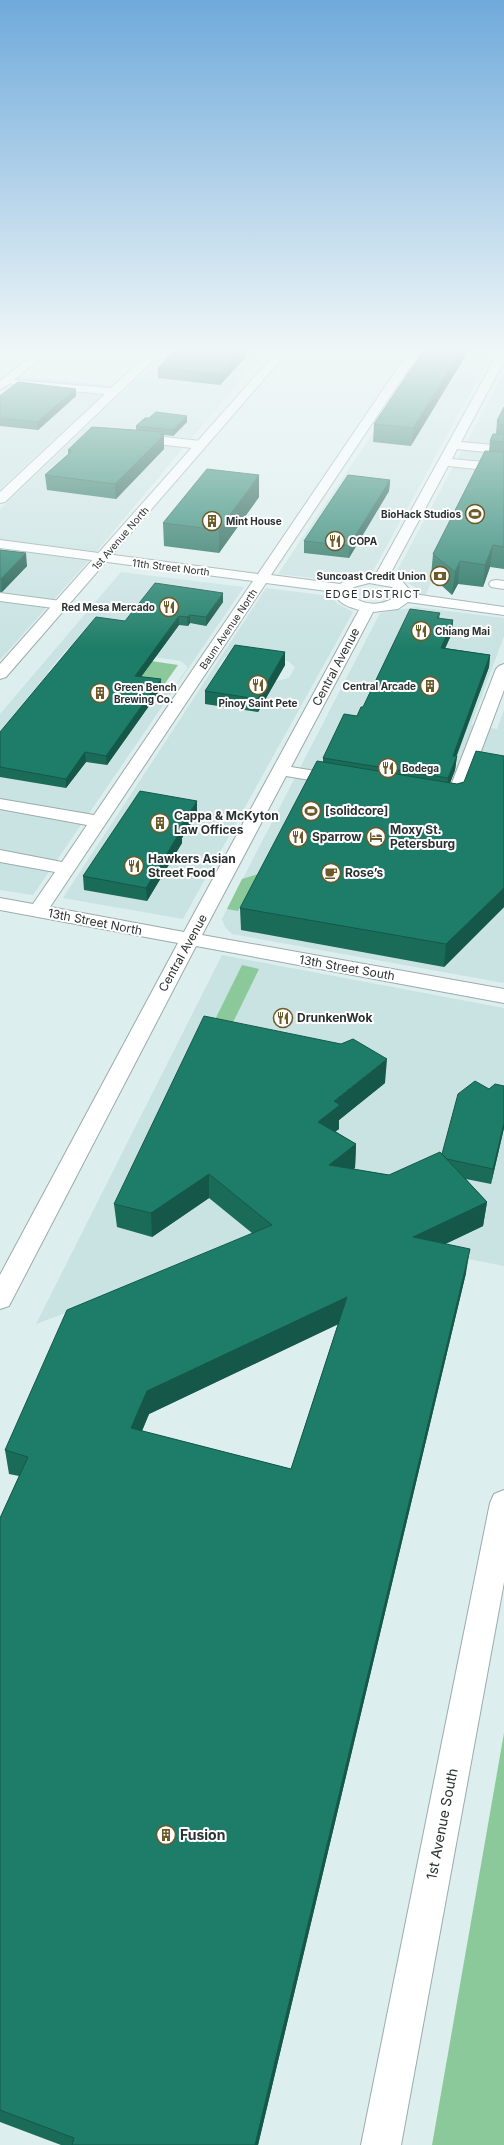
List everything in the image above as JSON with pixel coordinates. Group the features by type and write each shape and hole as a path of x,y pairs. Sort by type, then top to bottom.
{"street":[{"path":"0,499 56,447"},
{"name":"1st Avenue North","path":"0,674 200,447"},
{"name":"Baum Avenue North","path":"38,911 97,821 351,447"},
{"path":"380,580 452,447"},
{"path":"474,447 504,450"},
{"path":"444,462 504,468"},
{"name":"11th Street North","path":"0,544 342,589"},
{"path":"360,580 380,580 397,584 403,588 406,592 402,601 388,607 368,608 349,602 343,598 341,593 342,589 346,585 360,580"},
{"path":"0,597 61,605"},
{"path":"405,597 504,611"},
{"name":"Central Avenue","path":"0,1299 368,608"},
{"path":"423,794 454,799 504,668"},
{"path":"281,770 353,782"},
{"path":"0,804 97,821"},
{"path":"0,856 66,868"},
{"name":"13th Street North","path":"0,904 190,940"},
{"name":"13th Street South","path":"190,940 504,996"},
{"name":"1st Avenue South","path":"381,2145 504,1503"}],"shaded area":[{"path":"0,447 46,447 0,489"},
{"path":"65,447 184,447 96,552 0,540 0,509"},
{"path":"364,447 441,447 371,575 354,576 339,581 278,574"},
{"path":"464,447 493,447 425,596 419,595 415,587 406,582 393,578"},
{"path":"0,549 89,560 0,660"},
{"path":"121,572 244,587 33,895 0,890 0,714","holes":["80,646 181,661 188,667 172,690 158,693 54,678 48,672 67,649"]},
{"path":"266,588 330,596 338,604 353,612 183,919 63,898","holes":["237,654 288,661 295,667 289,678 276,681 225,673 218,667 225,657"]},
{"path":"416,607 504,618 504,636 471,725 497,729 504,710 504,983 232,934 225,927 222,919 380,613"},
{"path":"222,955 504,1008 504,1266 300,1226 36,1324"}],"green space":[{"path":"77,650 178,665 161,689 58,673"},
{"path":"258,874 238,911 227,909 242,879"},
{"path":"242,965 259,969 223,1043 205,1040"},
{"path":"504,1733 504,2145 432,2145"}],"building":[{"path":"71,447 152,447 115,484 45,475 72,451 68,450"},
{"path":"485,451 504,452 504,547 493,545 485,565 460,561 455,572 433,554"},
{"path":"207,469 259,475 219,530 163,523"},
{"path":"348,475 390,480 349,546 304,541"},
{"path":"0,550 26,553 1,579 0,579"},
{"path":"155,583 223,593 206,617 190,615 187,617 179,616 135,676 161,679 106,756 85,752 66,779 0,767 0,732 96,617 125,621"},
{"path":"410,609 440,613 437,618 453,620 441,648 490,655 453,756 457,756 448,778 323,758 344,714 357,716 361,707 363,707"},
{"path":"235,645 285,652 258,699 205,691"},
{"path":"476,751 504,756 504,888 446,944 240,908 317,761 457,784 464,782"},
{"path":"140,791 197,801 179,829 182,829 146,888 83,876"},
{"name":"Fusion","path":"204,1016 341,1044 353,1039 387,1059 334,1101 340,1105 318,1122 356,1144 329,1165 389,1175 440,1152 487,1202 413,1237 470,1249 255,2145 72,2145 74,2138 0,2110 0,1518 28,1457 5,1450 67,1310 272,1225 209,1174 151,1213 114,1204","holes":["347,1297 291,1469 131,1428 147,1391"]},
{"path":"475,1081 489,1089 495,1084 504,1086 504,1123 493,1169 447,1159 442,1154 458,1094"}],"place":[{"name":"BioHack Studios","path":"475,514"},
{"name":"Mint House","path":"212,521"},
{"name":"COPA","path":"335,541"},
{"name":"Suncoast Credit Union","path":"440,576"},
{"name":"Red Mesa Mercado","path":"169,607"},
{"name":"Chiang Mai","path":"421,631"},
{"name":"Pinoy Saint Pete","path":"258,685"},
{"name":"Central Arcade","path":"430,686"},
{"name":"Green Bench Brewing Co.","path":"100,693"},
{"name":"Bodega","path":"388,768"},
{"name":"[solidcore]","path":"311,811"},
{"name":"Cappa & McKyton Law Offices","path":"160,823"},
{"name":"Sparrow","path":"298,837"},
{"name":"Moxy St. Petersburg","path":"376,837"},
{"name":"Hawkers Asian Street Food","path":"134,866"},
{"name":"Rose’s","path":"331,873"},
{"name":"DrunkenWok","path":"283,1018"},
{"name":"Fusion","path":"166,1835"}],"district":[{"name":"EDGE DISTRICT","path":"373,594"}]}
